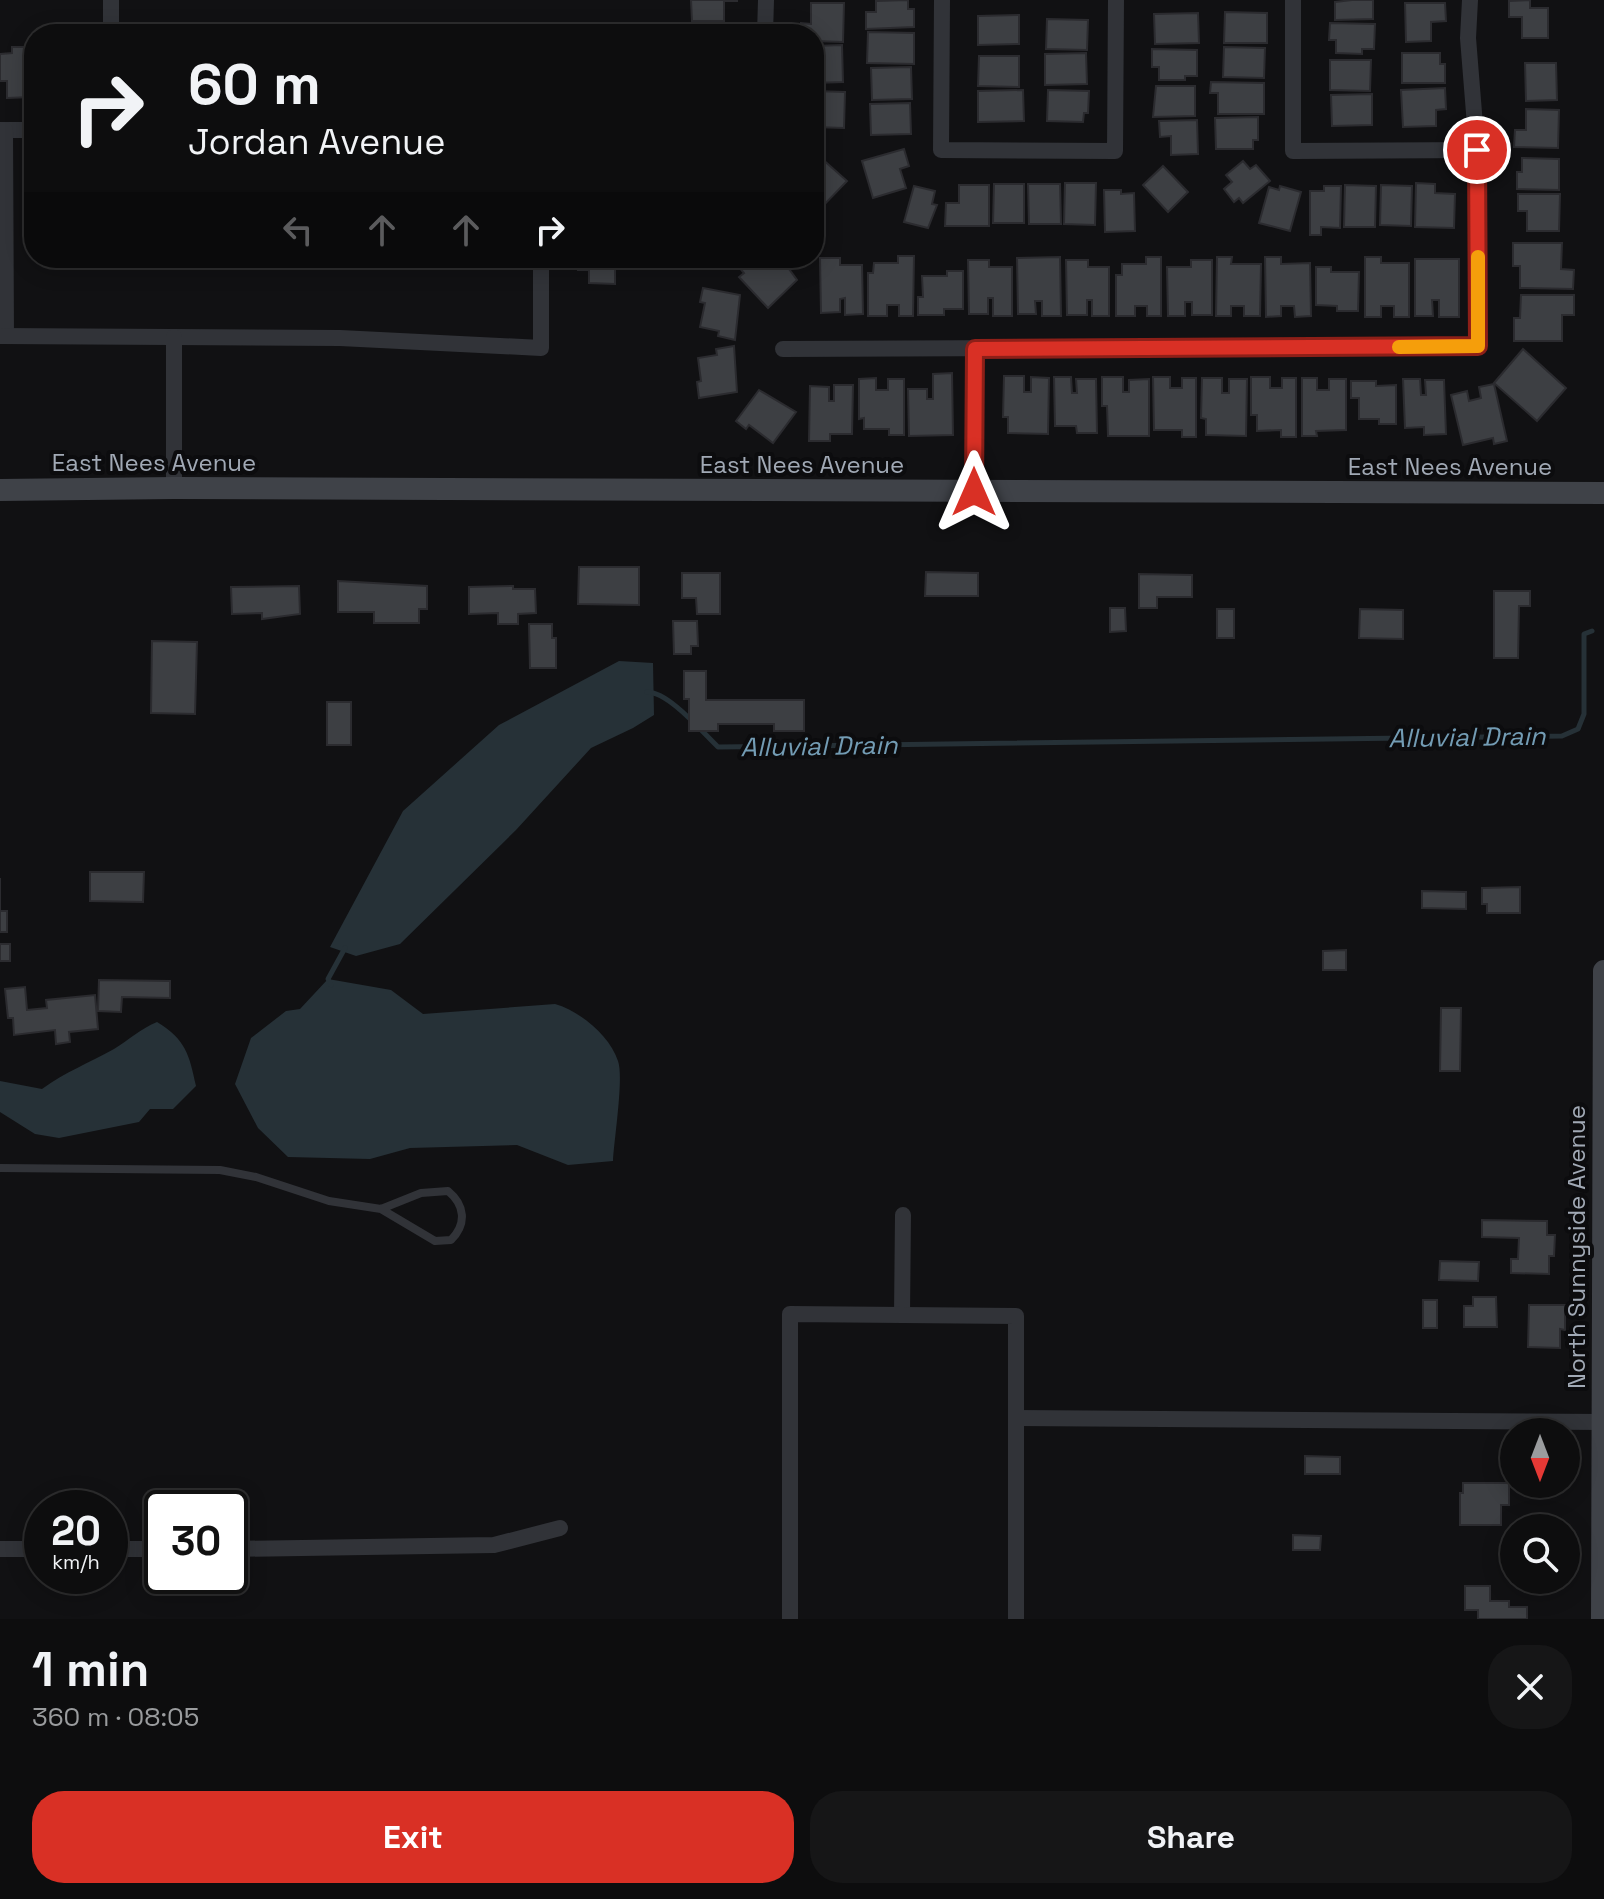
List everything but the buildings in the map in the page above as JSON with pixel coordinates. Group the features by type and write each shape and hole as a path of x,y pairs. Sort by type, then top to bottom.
{"main road":[{"name":"East Nees Avenue","path":"0,490 1604,493"},
{"name":"North Sunnyside Avenue","path":"1602,1619 1604,971"}],"street":[{"path":"111,0 111,24"},
{"path":"765,24 766,0"},
{"path":"942,0 941,150 1115,151 1116,0"},
{"path":"1293,0 1293,151 1477,150"},
{"path":"783,349 1478,346 1477,150 1468,38 1470,0"},
{"path":"24,130 2,130 3,336 340,338 541,348 541,268"},
{"path":"174,337 174,488"},
{"path":"974,492 975,349"},
{"path":"902,1315 903,1215"},
{"path":"790,1619 790,1314 1016,1316 1016,1619"},
{"path":"1016,1418 1603,1422"},
{"path":"248,1549 494,1545 560,1528"},
{"path":"0,1549 24,1549"}],"lane":[{"path":"0,1168 220,1170 256,1177 329,1201 381,1209 435,1241 451,1240 461,1224 461,1206 448,1191 421,1193 381,1209"}],"shaded area":[{"path":"619,661 653,663 654,715 591,748 516,830 400,944 356,956 330,947 403,811 499,725"},
{"path":"328,979 391,990 423,1014 555,1004 574,1012 601,1034 618,1061 619,1094 613,1161 568,1165 517,1145 410,1148 370,1159 288,1157 258,1128 235,1084 251,1038 286,1011 300,1009"},
{"path":"157,1022 174,1035 185,1049 196,1086 173,1109 150,1109 139,1122 59,1138 35,1134 0,1112 0,1081 42,1089"}],"waterway":[{"name":"Alluvial Drain","path":"647,692 675,705 718,747 1562,736 1578,729 1584,714 1584,634 1592,631"},
{"name":"Alluvial Drain","path":"331,985 328,979 345,948"}],"slow traffic":[{"path":"1399,347 1478,346 1478,257"}],"route":[{"path":"974,492 975,349 1478,346 1477,150"}]}
